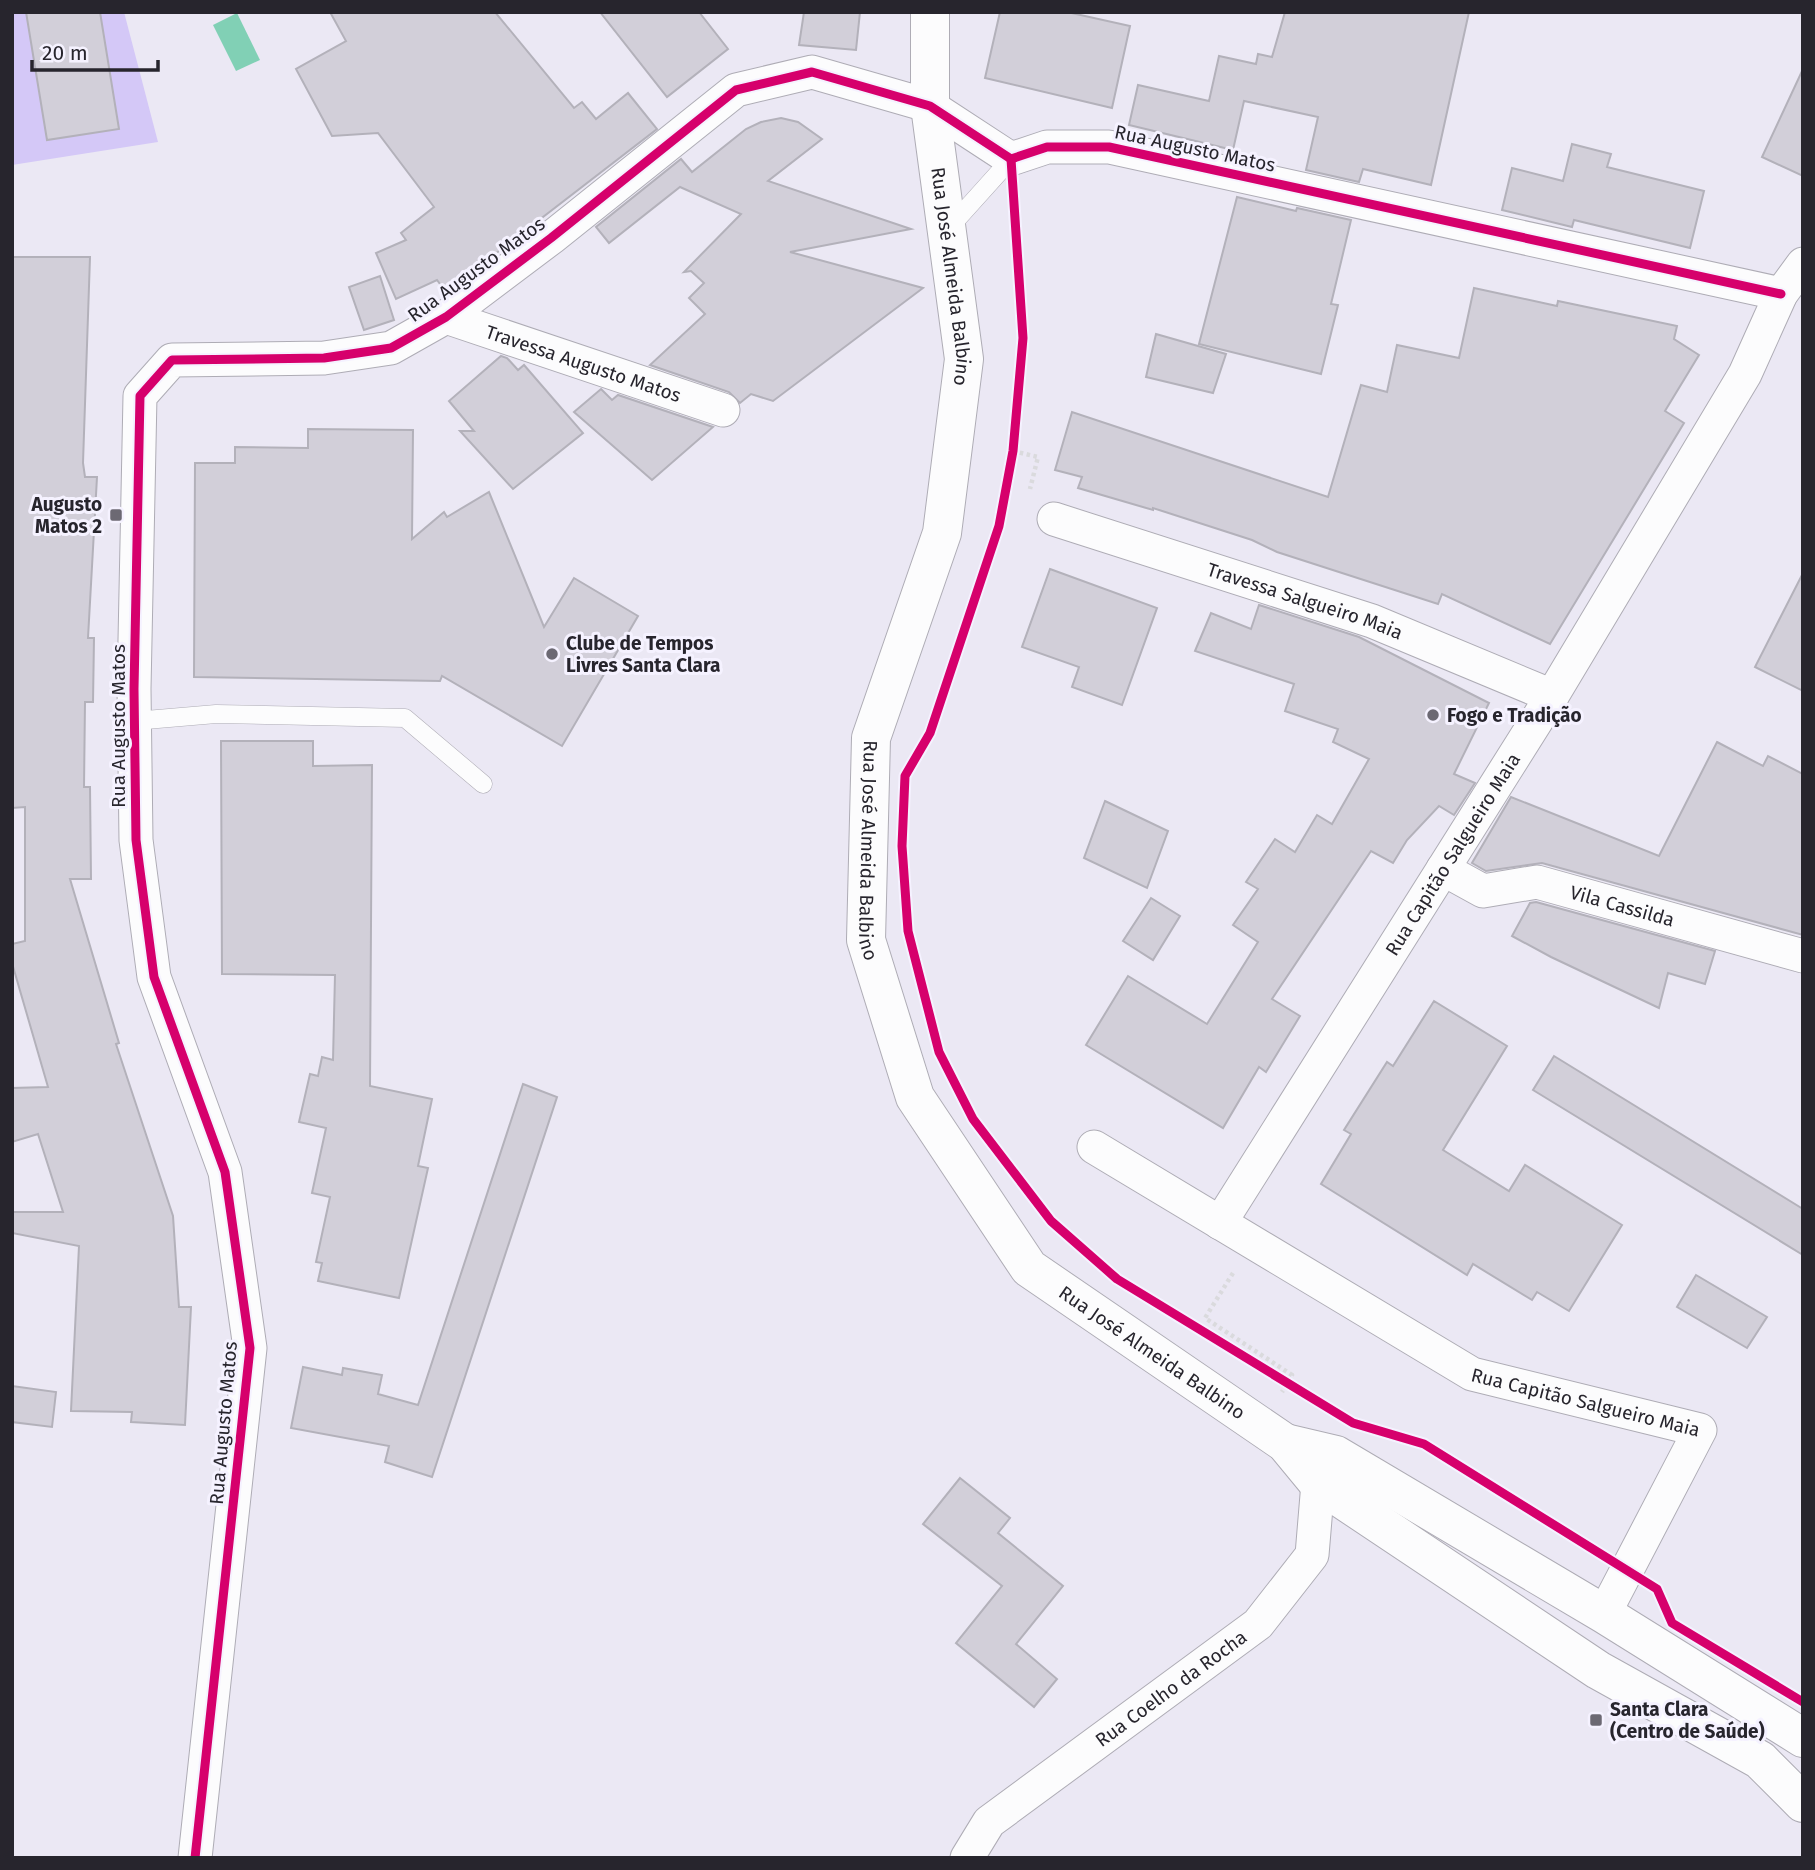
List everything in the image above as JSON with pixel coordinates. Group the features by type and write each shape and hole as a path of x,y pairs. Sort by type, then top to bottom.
{"street":[{"name":"Rua José Almeida Balbino","path":"930,12 930,106 964,359 942,533 872,738 866,940 915,1097 1029,1268 1285,1443 1318,1483 1598,1670 1760,1760 1803,1803"},
{"name":"Rua Augusto Matos","path":"195,1858 250,1348 225,1172 154,977 136,840 134,721 140,396 172,360 324,358 391,348 446,317 551,238 736,90 812,72 930,106 1011,159 1047,147 1109,147 1781,294"},
{"name":"Rua Capitão Salgueiro Maia","path":"1220,1223 1552,696 1745,373 1781,294 1803,264"},
{"name":"Travessa Augusto Matos","path":"446,317 723,410"},
{"name":"Travessa Salgueiro Maia","path":"1055,519 1372,621 1552,696"},
{"name":"Vila Cassilda","path":"1443,869 1483,891 1537,882 1803,956"},
{"name":"Rua Capitão Salgueiro Maia","path":"1094,1147 1472,1374 1700,1430 1604,1614"},
{"name":"Rua José Almeida Balbino","path":"1285,1443 1336,1455 1604,1614 1803,1738"},
{"name":"Rua Coelho da Rocha","path":"967,1858 989,1822 1258,1624 1312,1555 1318,1483"},
{"path":"1598,1670 1604,1614"}],"lane":[{"path":"947,231 1011,159"},
{"path":"134,721 216,714 405,718 483,784"}],"path":[{"path":"1011,463 1014,438"},
{"path":"1013,451 1038,457 1029,494"},
{"path":"1219,1296 1205,1318 1292,1375"},
{"path":"1241,1355 1298,1390"}],"shaded area":[{"path":"12,12 124,12 158,142 12,165"},
{"path":"237,13 260,60 236,71 213,25"}],"building":[{"path":"26,12 100,12 119,129 47,140"},
{"path":"330,12 495,12 574,108 582,102 596,119 628,93 657,129 446,292 437,280 396,299 376,253 406,240 401,233 434,207 378,133 332,136 296,69 346,41"},
{"path":"600,12 699,12 728,49 667,97"},
{"path":"804,12 860,12 856,50 799,45"},
{"path":"1000,12 1067,12 1130,26 1112,108 985,78"},
{"path":"1285,12 1469,12 1431,185 1363,169 1359,182 1306,170 1318,117 1244,101 1233,150 1129,125 1138,85 1209,101 1219,56 1256,64 1258,54 1272,57"},
{"path":"1803,69 1803,176 1762,157"},
{"path":"781,118 798,122 822,139 768,181 911,229 790,252 923,288 773,401 751,394 740,403 729,392 650,365 705,314 689,298 704,283 691,271 684,272 741,214 680,187 609,243 596,227 681,159 692,172 746,129 761,122"},
{"path":"1572,144 1611,154 1607,167 1704,191 1690,248 1574,220 1572,227 1502,210 1512,168 1563,181"},
{"path":"1237,197 1351,220 1331,304 1338,305 1321,374 1199,344"},
{"path":"12,257 90,257 83,463 85,477 97,477 88,638 94,638 93,702 85,702 84,787 90,787 91,879 70,879 119,1043 116,1044 173,1216 179,1307 191,1307 185,1425 131,1422 132,1412 71,1411 79,1246 12,1233 12,1212 63,1212 38,1134 12,1142 12,1088 48,1087 12,963 12,944 25,941 25,807 12,808"},
{"path":"380,276 394,320 364,330 349,287"},
{"path":"1474,288 1557,306 1558,301 1677,326 1674,339 1699,355 1665,411 1684,423 1550,644 1442,594 1438,604 1277,552 1252,540 1153,508 1078,488 1082,477 1055,470 1072,412 1328,497 1361,385 1387,392 1397,345 1459,358"},
{"path":"1156,334 1226,354 1213,393 1146,377"},
{"path":"501,356 507,358 518,370 524,365 583,433 513,489 460,431 474,431 449,401"},
{"path":"601,389 612,400 618,395 713,427 652,480 574,412"},
{"path":"308,429 413,430 412,539 444,512 447,517 489,492 544,627 574,578 638,616 562,746 442,676 440,681 194,677 195,463 235,463 235,447 308,448"},
{"path":"1050,569 1157,608 1122,705 1072,687 1079,667 1022,647"},
{"path":"1803,573 1803,691 1755,667"},
{"path":"1259,605 1359,637 1489,703 1454,774 1475,783 1454,815 1439,806 1407,840 1393,863 1371,851 1272,999 1300,1016 1266,1072 1259,1067 1223,1128 1086,1045 1128,976 1207,1024 1258,942 1233,925 1258,889 1246,882 1275,839 1295,852 1317,815 1332,824 1369,759 1333,742 1338,729 1285,711 1294,684 1195,651 1211,613 1251,629"},
{"path":"221,741 313,741 313,766 372,765 370,1086 432,1099 418,1166 428,1168 399,1298 318,1281 322,1263 316,1262 330,1197 312,1193 326,1128 299,1122 310,1074 318,1076 322,1057 333,1060 335,975 222,974"},
{"path":"1717,742 1763,766 1768,756 1803,774 1803,935 1542,863 1486,871 1472,863 1511,797 1659,856"},
{"path":"1105,801 1168,831 1147,888 1084,858"},
{"path":"1151,898 1180,916 1153,960 1123,941"},
{"path":"1536,902 1715,951 1705,984 1668,973 1659,1008 1551,957 1512,936 1530,903"},
{"path":"1434,1001 1507,1046 1443,1150 1509,1191 1525,1165 1622,1225 1569,1311 1537,1292 1532,1300 1473,1264 1467,1275 1321,1184 1351,1134 1344,1130 1387,1062 1393,1066"},
{"path":"1554,1056 1803,1209 1803,1255 1533,1090"},
{"path":"523,1084 557,1097 432,1477 385,1462 389,1446 291,1428 303,1367 342,1375 343,1368 382,1375 378,1394 418,1405"},
{"path":"1696,1275 1767,1317 1747,1348 1677,1307"},
{"path":"12,1386 56,1392 52,1427 12,1422"},
{"path":"960,1478 1010,1518 998,1533 1063,1586 1016,1644 1057,1679 1034,1707 956,1643 1002,1586 923,1524"}],"cycle path":[{"path":"195,1858 250,1348 225,1172 154,977 136,840 134,689 140,396 172,360 324,358 391,348 446,317 551,238 736,90 812,72 930,106 1011,159 1047,147 1109,147 1781,294"},
{"path":"1011,159 1023,338 1013,451 999,526 930,733 905,776 902,846 908,931 939,1052 973,1119 1051,1221 1117,1279 1353,1423 1424,1444 1657,1589 1672,1623 1803,1702"}],"place":[{"name":"Augusto Matos 2","path":"116,515"},
{"name":"Clube de Tempos Livres Santa Clara","path":"552,654"},
{"name":"Fogo e Tradição","path":"1433,715"},
{"name":"Santa Clara (Centro de Saúde)","path":"1596,1720"}]}
